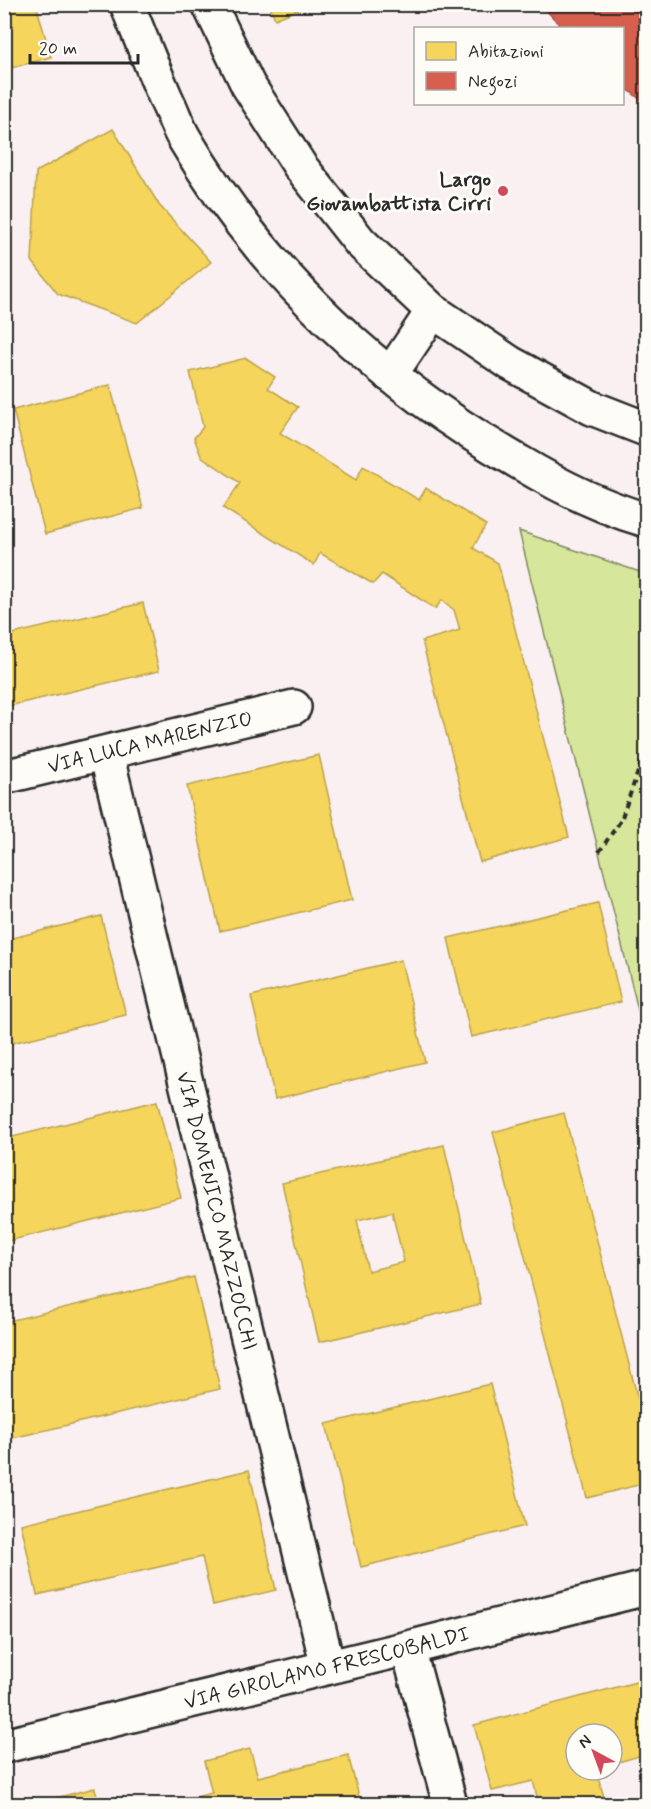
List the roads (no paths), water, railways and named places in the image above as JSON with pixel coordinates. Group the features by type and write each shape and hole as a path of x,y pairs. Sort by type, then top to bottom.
{"street":[{"path":"127,4 183,136 232,213 331,323 390,375 477,439 562,487 646,520"},
{"path":"210,4 249,86 300,166 360,242 434,311 510,363 591,408 646,429"},
{"path":"390,375 434,311"},
{"name":"VIA LUCA MARENZIO","path":"4,777 294,707"},
{"name":"VIA DOMENICO MAZZOCCHI","path":"106,753 328,1667"},
{"name":"VIA GIROLAMO FRESCOBALDI","path":"4,1746 646,1588"},
{"path":"408,1648 450,1804"}],"place":[{"name":"Largo Giovambattista Cirri","path":"503,191"}]}
